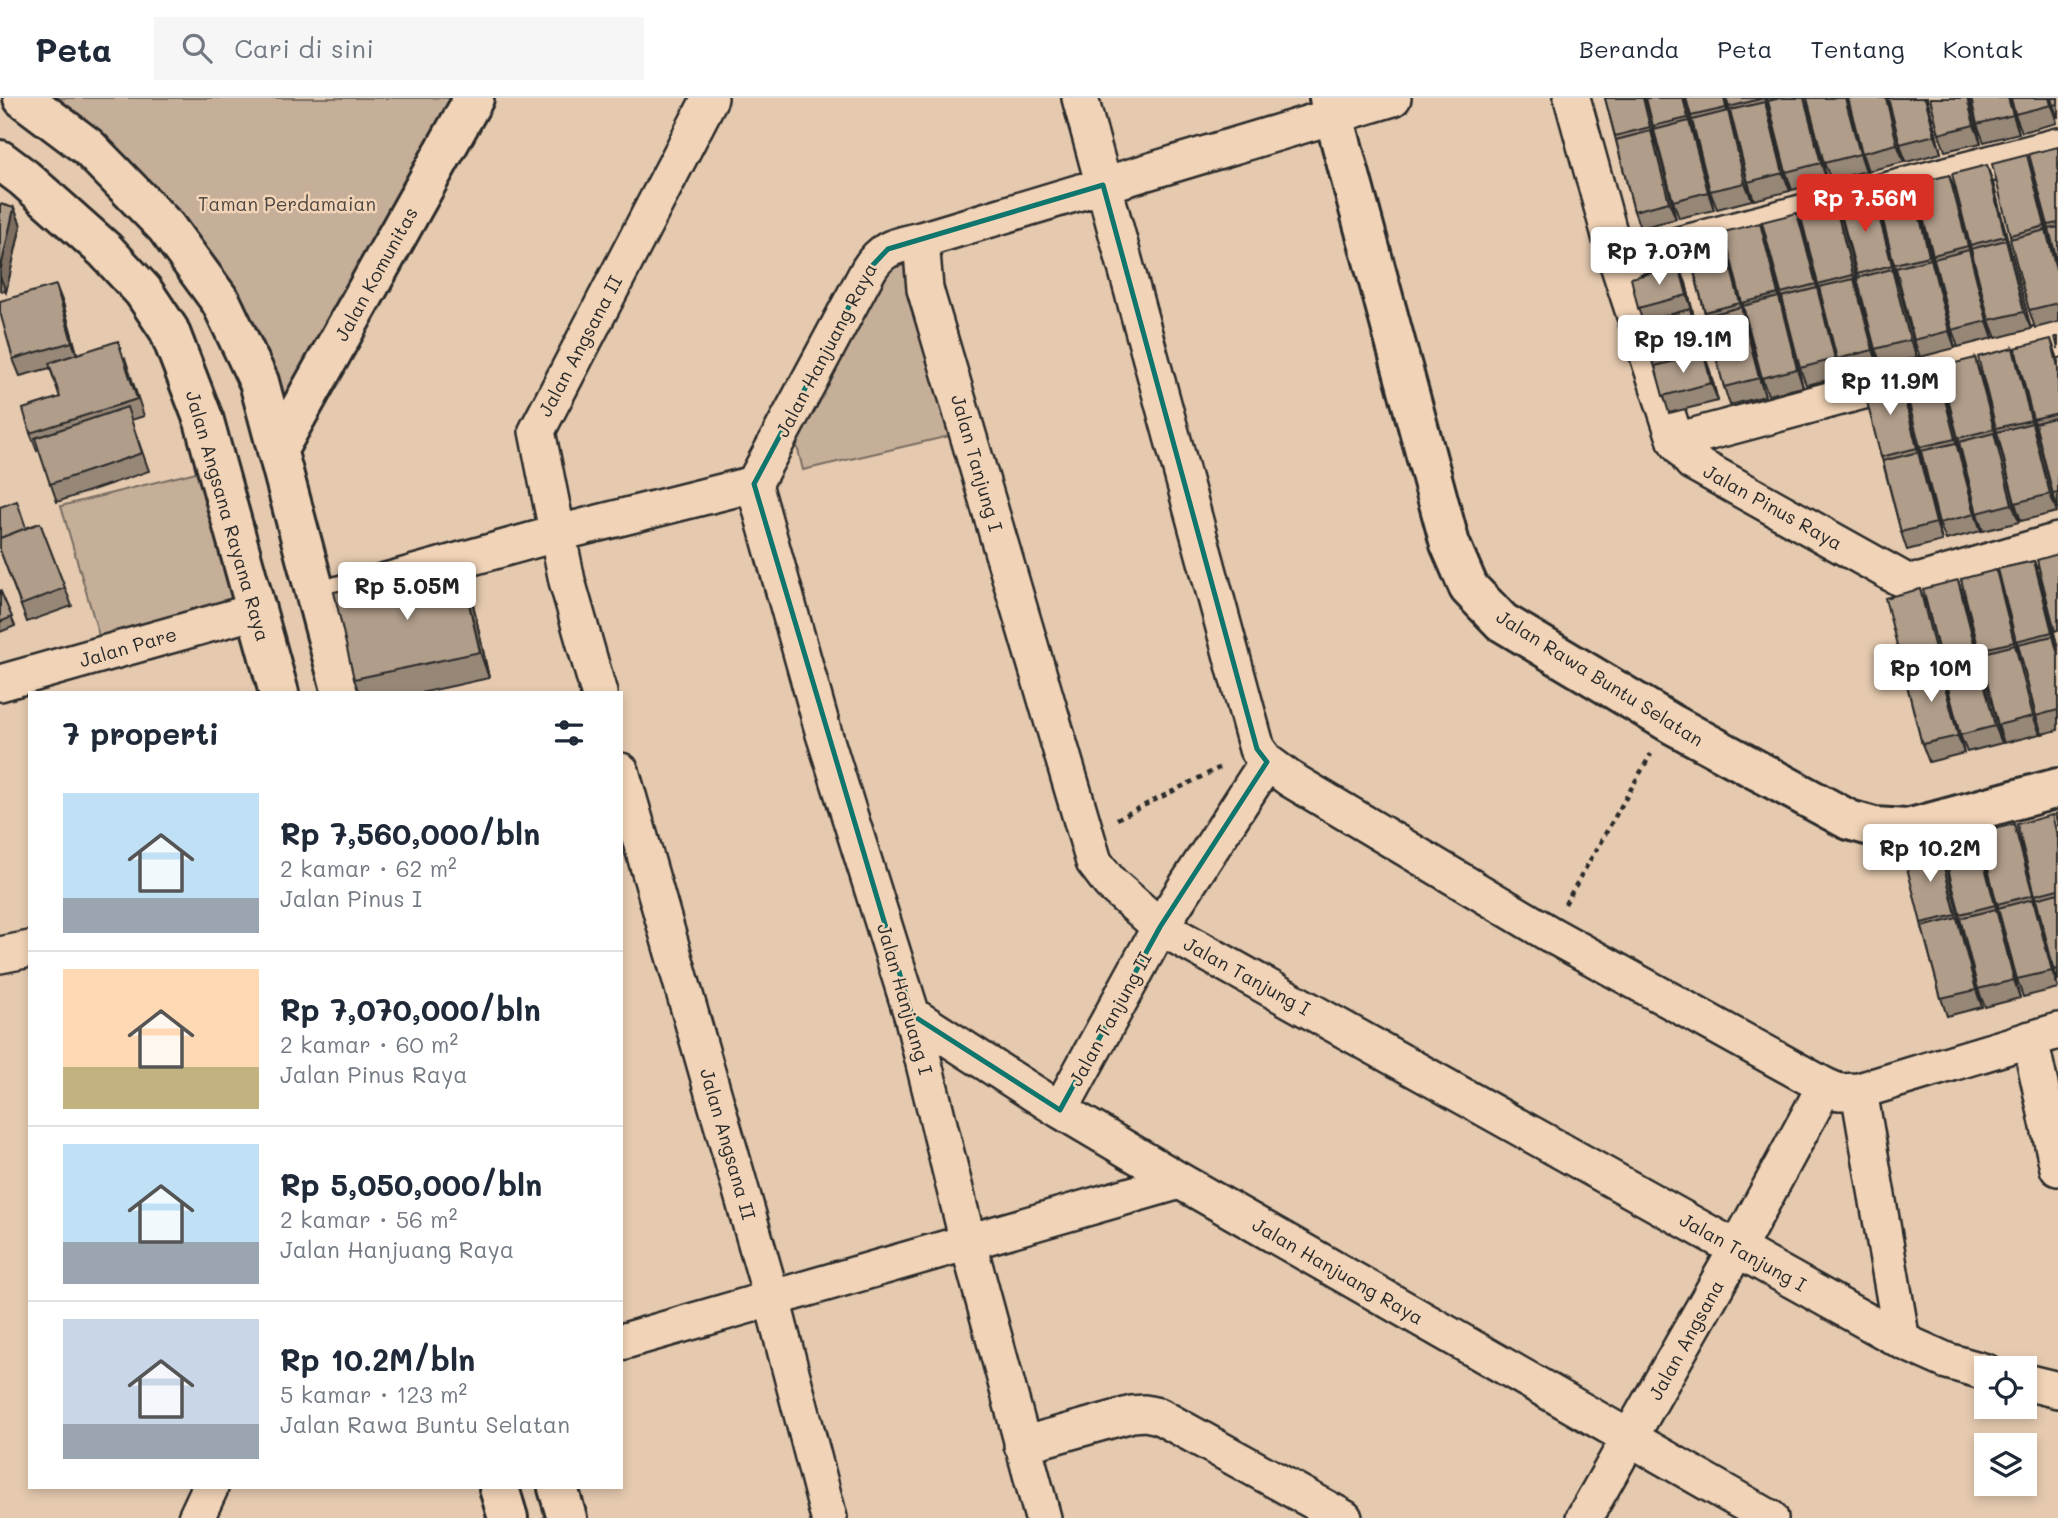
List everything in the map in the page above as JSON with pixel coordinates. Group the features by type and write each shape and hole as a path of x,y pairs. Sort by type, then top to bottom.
{"street":[{"path":"23,98 88,148 166,227 221,302 259,382 340,691"},
{"name":"Jalan Komunitas","path":"277,451 474,98"},
{"name":"Jalan Angsana II","path":"598,691 567,581 537,431 710,98"},
{"path":"1080,98 1262,755 1290,779 1548,933 1825,1086 1839,1091 1859,1091 2044,1035 2058,1168"},
{"name":"Jalan Hanjuang Raya","path":"754,484 877,256 888,249 1103,185 1331,106 1393,98"},
{"name":"Jalan Pinus Raya","path":"1572,98 1617,261 1676,441 1692,462 1907,582 1921,581 2058,541"},
{"name":"Jalan Rawa Buntu Selatan","path":"1331,106 1450,544 1469,588 1502,622 1672,724 1849,820 1874,827 1907,829 2058,788"},
{"path":"1617,261 2058,146"},
{"name":"Jalan Angsana Rayana Raya","path":"0,160 105,250 143,291 169,330 204,421 278,691"},
{"name":"Jalan Tanjung I","path":"921,240 925,289 1094,862 1110,883 1160,927 1902,1341 1947,1361 1974,1369"},
{"path":"1676,441 2058,339"},
{"path":"256,611 316,600 558,533 754,484"},
{"name":"Jalan Hanjuang I","path":"754,484 824,734 912,1016 968,1242 1043,1518"},
{"name":"Jalan Pare","path":"0,683 256,611"},
{"name":"Jalan Tanjung II","path":"1060,1111 1160,927 1262,755"},
{"name":"Jalan Angsana II","path":"623,778 772,1299 828,1518"},
{"path":"0,955 28,949"},
{"name":"Jalan Hanjuang Raya","path":"912,1016 1060,1111 1770,1518"},
{"name":"Jalan Angsana","path":"1584,1518 1737,1249 1825,1086"},
{"path":"1859,1091 1902,1341"},
{"path":"623,1341 1180,1181"},
{"path":"2037,1385 2058,1390"},
{"path":"1022,1444 1132,1414 1159,1416 1345,1518"},
{"path":"196,1518 210,1489"},
{"path":"499,1489 508,1518"},
{"path":"558,1489 567,1518"}],"path":[{"path":"1548,933 1651,754 1672,724"},
{"path":"1086,834 1262,755"}],"highlighted area":[{"path":"1103,185 1257,749 1267,762 1160,927 1060,1110 912,1015 754,484 869,269 888,249"}],"green space":[{"name":"Taman Perdamaian","path":"24,98 462,98 277,451 220,292"},
{"path":"912,264 958,434 803,470 795,438 887,269"},
{"path":"200,471 235,604 100,639 61,506"}],"building":[{"path":"1605,98 1643,98 1650,127 1615,136"},
{"path":"1646,98 1683,98 1688,118 1653,126"},
{"path":"1686,98 1724,98 1726,108 1691,116"},
{"path":"1726,98 1764,98 1729,107"},
{"path":"1804,98 1821,163 1786,172 1768,101"},
{"path":"1807,98 1845,98 1860,154 1824,163"},
{"path":"1848,98 1886,98 1897,144 1862,153"},
{"path":"1888,98 1925,98 1935,135 1900,144"},
{"path":"1930,98 1967,98 1974,125 1939,134"},
{"path":"1971,98 2008,98 2013,115 1977,124"},
{"path":"2011,98 2049,98 2051,105 2015,114"},
{"path":"2051,98 2058,98 2058,104 2053,105"},
{"path":"1765,102 1783,173 1748,182 1730,110"},
{"path":"1728,111 1745,183 1710,191 1692,120"},
{"path":"1689,121 1708,192 1673,201 1654,130"},
{"path":"1651,131 1669,202 1634,211 1616,140"},
{"path":"2058,147 2058,223 2048,225 2029,154"},
{"path":"2027,155 2045,226 2010,235 1992,164"},
{"path":"1987,165 2005,236 1970,245 1952,174"},
{"path":"1949,175 1968,246 1933,255 1914,184"},
{"path":"1912,184 1929,256 1894,264 1876,193"},
{"path":"1873,194 1892,265 1857,274 1838,203"},
{"path":"0,204 14,208 0,272"},
{"path":"1835,204 1853,275 1818,284 1800,213"},
{"path":"1797,213 1816,284 1781,293 1762,222"},
{"path":"1760,223 1778,294 1742,303 1724,232"},
{"path":"2058,227 2058,265 2049,229"},
{"path":"2046,230 2058,278 2058,303 2029,310 2010,239"},
{"path":"1721,232 1740,303 1705,312 1686,241"},
{"path":"2006,240 2024,312 1989,320 1971,249"},
{"path":"1969,250 1987,321 1952,330 1934,259"},
{"path":"1931,259 1949,331 1914,340 1896,268"},
{"path":"1679,266 1687,295 1638,308 1631,278"},
{"path":"1892,269 1910,340 1875,349 1857,278"},
{"path":"1854,279 1873,350 1837,359 1819,287"},
{"path":"56,285 72,342 13,359 0,312 0,301"},
{"path":"1817,288 1835,359 1800,368 1782,297"},
{"path":"1779,297 1797,369 1762,378 1743,306"},
{"path":"1741,307 1759,378 1724,387 1705,316"},
{"path":"1690,309 1698,339 1650,351 1642,322"},
{"path":"2051,339 2058,367 2058,413 2033,419 2015,348"},
{"path":"118,341 137,399 30,433 23,409 60,397 49,363"},
{"path":"2013,348 2031,420 1996,428 1978,357"},
{"path":"1704,354 1711,383 1663,396 1655,366"},
{"path":"1975,358 1994,429 1958,438 1940,367"},
{"path":"1937,368 1955,439 1920,447 1902,376"},
{"path":"1899,377 1917,448 1881,457 1863,386"},
{"path":"127,407 142,453 50,484 35,438"},
{"path":"2058,417 2058,493 2053,494 2035,423"},
{"path":"2032,423 2050,494 2015,503 1997,432"},
{"path":"1994,433 2012,504 1977,513 1959,442"},
{"path":"1956,443 1975,514 1939,523 1921,451"},
{"path":"1918,452 1936,523 1901,532 1883,461"},
{"path":"17,501 26,528 0,538 0,507"},
{"path":"40,523 65,588 21,605 0,550 0,538"},
{"path":"2058,554 2058,630 2055,631 2037,560"},
{"path":"2034,561 2052,632 2016,641 1998,569"},
{"path":"460,565 480,652 354,679 334,592"},
{"path":"1996,570 2014,642 1979,650 1961,579"},
{"path":"1958,580 1976,651 1941,660 1923,589"},
{"path":"1920,589 1938,661 1903,669 1885,598"},
{"path":"0,590 12,617 0,622"},
{"path":"2053,636 2058,655 2058,710 2036,716 2018,644"},
{"path":"2015,645 2033,716 1998,725 1980,654"},
{"path":"1977,655 1995,726 1960,735 1942,664"},
{"path":"1939,664 1958,736 1922,744 1904,673"},
{"path":"2052,815 2058,839 2058,889 2035,895 2017,824"},
{"path":"2014,824 2033,895 1997,904 1979,833"},
{"path":"1976,834 1995,905 1960,914 1941,843"},
{"path":"1938,844 1956,915 1921,923 1903,852"},
{"path":"2058,893 2058,969 2054,970 2036,899"},
{"path":"2033,899 2052,971 2017,979 1998,908"},
{"path":"1996,909 2014,980 1978,989 1960,918"},
{"path":"1957,918 1976,990 1941,998 1922,927"}]}
